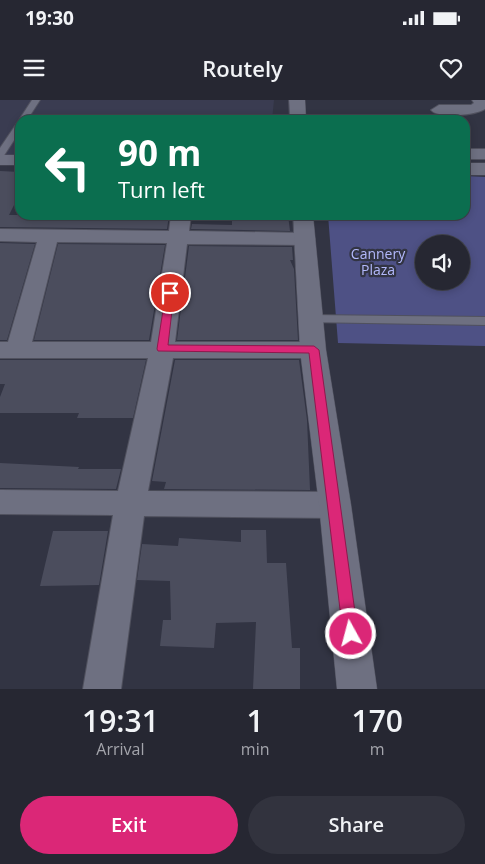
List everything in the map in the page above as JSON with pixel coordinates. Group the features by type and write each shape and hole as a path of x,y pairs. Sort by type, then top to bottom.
{"main road":[{"path":"297,100 298,115"},
{"path":"0,160 15,160"},
{"path":"470,169 485,169"},
{"path":"304,227 314,350 357,689"}],"street":[{"path":"439,110 474,110 484,104 479,100"},
{"path":"470,154 485,154"},
{"path":"0,235 49,235 179,226 304,227"},
{"path":"102,689 130,503 162,349 179,226"},
{"path":"49,235 9,350 314,350"},
{"path":"0,502 335,505"}],"lane":[{"path":"26,115 36,100"},
{"path":"0,155 15,132"},
{"path":"311,319 485,321"}],"shaded area":[{"path":"0,100 274,100 272,115 15,115 15,155 0,155"}],"green space":[{"name":"Cannery Plaza","path":"470,176 485,177 485,346 338,343 328,220 470,220"}],"building":[{"path":"0,171 15,172 15,203 9,215 15,215 15,220 168,220 167,229 0,227"},
{"path":"232,220 289,220 290,231 191,229 192,224 232,225"},
{"path":"0,243 35,244 7,340 0,340"},
{"path":"58,244 165,245 149,340 34,340"},
{"path":"189,246 292,247 293,260 290,260 294,269 298,340 177,340"},
{"path":"0,360 146,360 133,418 77,418 79,413 0,413 0,397 5,384 0,384"},
{"path":"175,360 299,360 307,420 310,490 164,489 166,482 152,481"},
{"path":"0,463 79,467 78,469 121,469 116,489 0,488"},
{"path":"241,530 266,530 267,563 286,563 292,648 300,648 300,689 253,689 256,622 216,623 214,648 160,646 163,620 171,620 170,581 137,580 142,544 178,546 179,538 241,542"},
{"path":"53,531 108,531 99,585 40,586"}],"route":[{"path":"170,293 162,349 314,350 351,634"}]}
